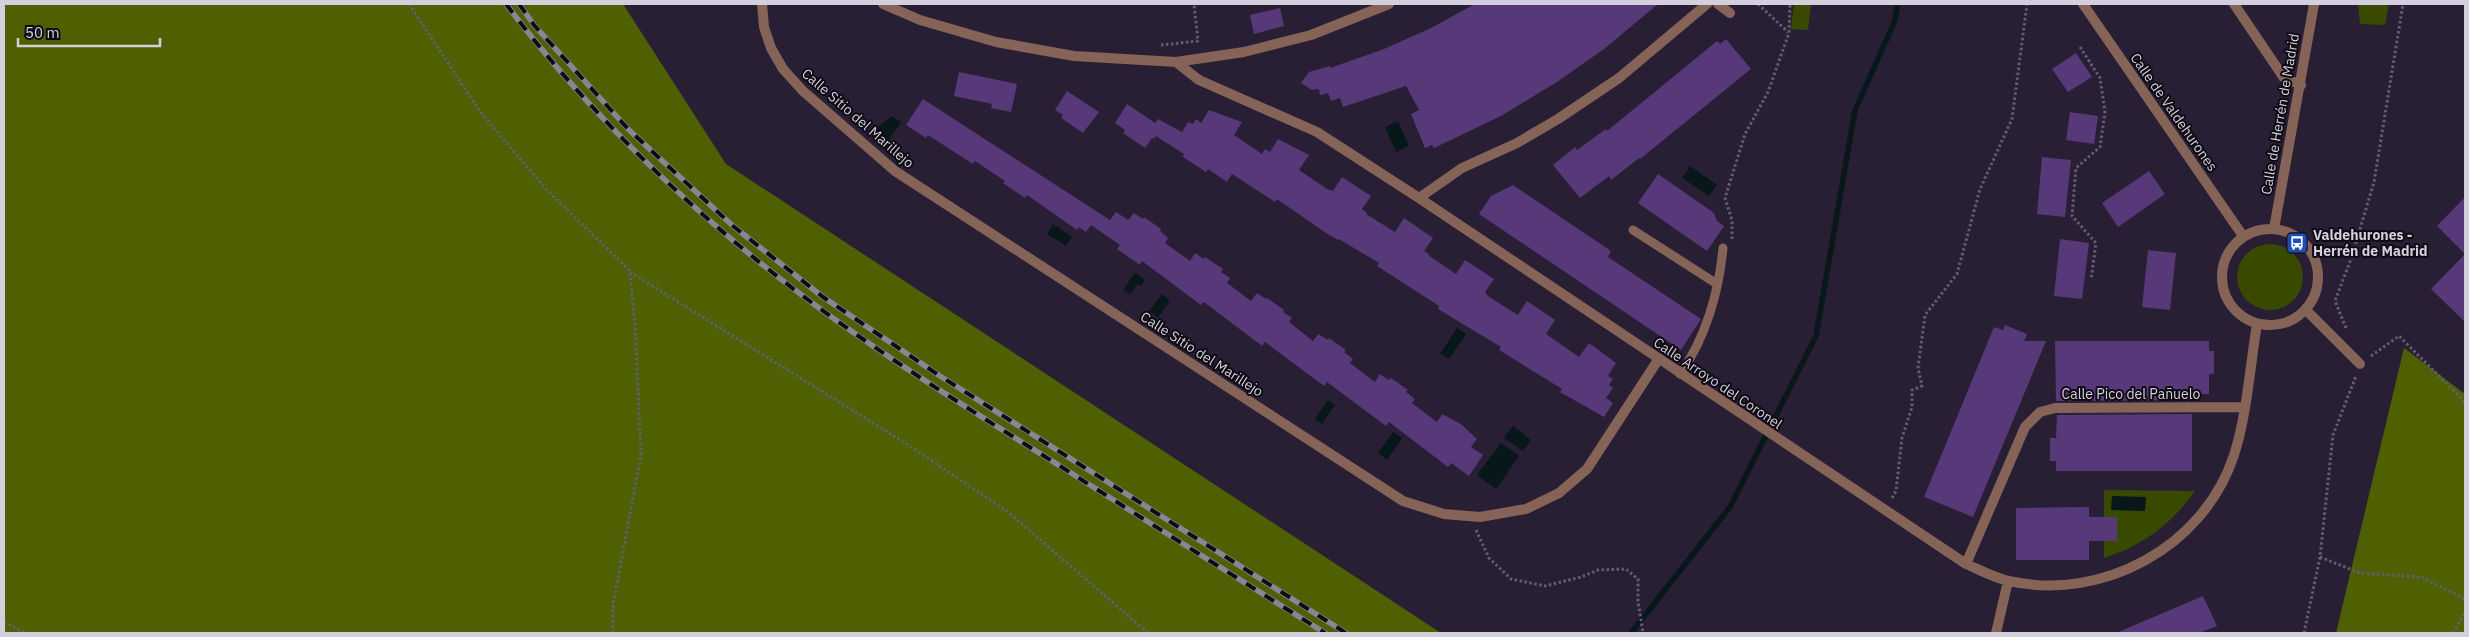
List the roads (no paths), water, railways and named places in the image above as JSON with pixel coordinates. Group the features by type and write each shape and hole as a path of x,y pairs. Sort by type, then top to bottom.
{"street":[{"name":"Calle Sitio del Marillejo","path":"762,4 764,27 770,48 783,69 803,91 895,171 1404,501 1444,514 1480,517 1526,509 1559,493 1587,469 1658,360"},
{"path":"883,4 920,20 996,42 1074,56 1176,62 1244,52 1311,35 1389,4"},
{"path":"1419,198 1462,168 1517,143 1558,119 1619,78 1707,4"},
{"path":"1718,4 1730,14"},
{"name":"Calle de Valdehurones","path":"2083,4 2243,236"},
{"path":"2234,4 2284,78 2301,85"},
{"name":"Calle de Herrén de Madrid","path":"2274,229 2314,4"},
{"name":"Calle Arroyo del Coronel","path":"1176,62 1199,80 1317,132 1419,198 1658,360 1966,564 2008,581 2048,585 2085,582 2119,574 2153,558 2191,527 2223,481 2234,455 2257,324"},
{"path":"2274,229 2289,232 2302,241 2312,252 2317,267 2318,282 2314,297 2306,310 2283,324 2257,324 2243,317 2231,306 2224,292 2221,277 2224,261 2232,247 2243,236 2258,230 2274,229"},
{"path":"2306,310 2360,364"},
{"name":"Calle Pico del Pañuelo","path":"1966,564 2025,426 2040,412 2055,408 2243,407"},
{"path":"1996,633 2008,581"}],"lane":[{"path":"1633,230 1717,284"},
{"path":"1680,374 1691,358 1711,308 1723,248"}],"waterway":[{"path":"1631,633 1730,507 1816,336 1855,110 1894,23 1898,4"}],"railway":[{"path":"506,4 539,46 611,127 690,203 772,273 815,305 936,388 1325,633"},
{"path":"519,4 534,25 629,130 733,226 823,297 940,376 1346,633"}],"place":[{"name":"Valdehurones - Herrén de Madrid","path":"2297,243"}]}
